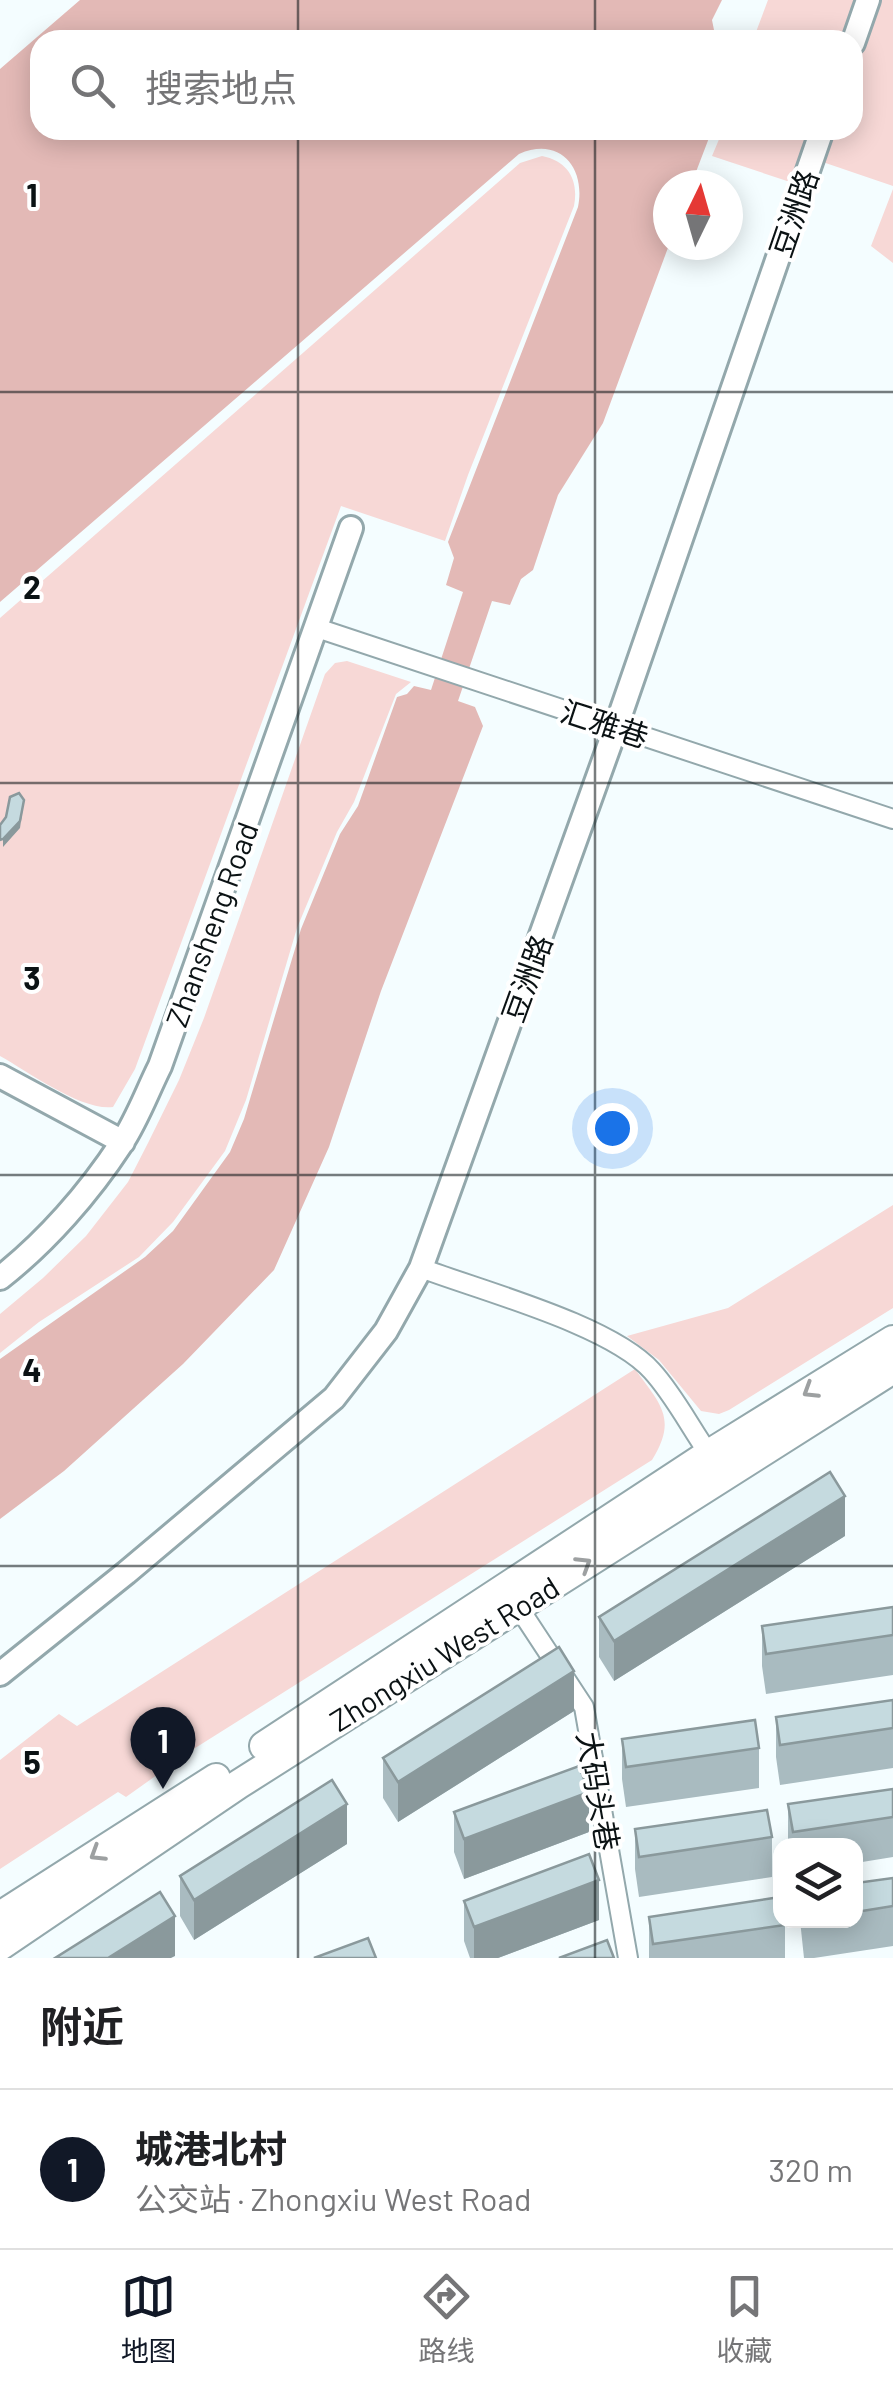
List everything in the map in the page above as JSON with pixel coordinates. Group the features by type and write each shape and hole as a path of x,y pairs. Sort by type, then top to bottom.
{"main road":[{"name":"Zhongxiu West Road","path":"512,1596 708,1454 893,1340"},
{"name":"Zhongxiu West Road","path":"0,1946 57,1894 512,1596 893,1369"},
{"name":"Zhongxiu West Road","path":"0,1916 57,1894"}],"street":[{"path":"858,30 868,0"},
{"name":"豆洲路","path":"0,1674 126,1574 334,1398 386,1331 421,1268 616,727 819,140"},
{"name":"Zhansheng Road","path":"0,1278 66,1216 122,1142 160,1066 352,528"},
{"name":"汇雅巷","path":"317,628 893,819"},
{"path":"0,1076 122,1142"},
{"path":"421,1268 600,1334 629,1350 654,1372 708,1454"},
{"name":"大码头巷","path":"512,1596 584,1707 628,1958"}],"shaded area":[{"path":"80,0 722,0 712,20 714,30 45,30"},
{"path":"768,0 893,0 893,186 805,156 793,183 712,156 719,140 863,140 863,30 757,30"},
{"path":"30,43 30,140 708,140 697,170 653,170 653,260 663,260 603,423 558,495 533,570 521,579 510,605 492,601 458,701 475,707 483,726 381,991 329,1147 274,1270 183,1364 64,1471 0,1519 0,1359 145,1257 173,1231 230,1152 244,1119 301,929 340,834 358,806 397,697 414,686 431,690 463,592 446,585 454,558 448,542 578,207 574,168 567,159 547,149 519,154 0,602 0,69"},
{"path":"542,156 559,162 570,173 575,188 574,206 445,541 341,506 135,1069 113,1107 86,1103 55,1089 0,1056 0,618 520,163"},
{"path":"893,189 893,263 871,246"},
{"path":"347,661 411,682 396,694 354,802 337,832 297,928 246,1100 225,1151 173,1222 139,1257 39,1322 0,1353 0,1314 86,1236 128,1182 148,1143 204,1018 325,674 335,663"},
{"path":"893,1205 893,1308 729,1410 719,1414 701,1411 659,1360 627,1336 728,1308"},
{"path":"635,1369 658,1402 665,1422 652,1460 192,1750 126,1797 118,1792 0,1869 0,1760 59,1714 77,1726"}],"building":[{"path":"19,793 24,800 20,821 0,840 0,825 10,797"},
{"path":"830,1472 845,1496 614,1641 599,1617"},
{"path":"893,1607 893,1635 766,1654 762,1626"},
{"path":"559,1647 574,1671 398,1782 383,1758"},
{"path":"893,1700 893,1728 780,1745 776,1717"},
{"path":"755,1720 759,1748 626,1767 622,1739"},
{"path":"579,1766 589,1792 464,1839 454,1812"},
{"path":"332,1780 347,1804 194,1900 180,1876"},
{"path":"893,1789 893,1817 793,1832 788,1804"},
{"path":"767,1810 772,1837 639,1857 635,1829"},
{"path":"589,1854 599,1880 474,1927 464,1901"},
{"path":"893,1878 893,1906 863,1911 863,1882"},
{"path":"160,1892 175,1916 108,1958 55,1958"},
{"path":"773,1898 773,1927 653,1944 649,1917"},
{"path":"368,1938 376,1958 314,1958"},
{"path":"607,1940 614,1958 559,1958"}],"place":[{"name":"城港北村","path":"163,1789"}]}
